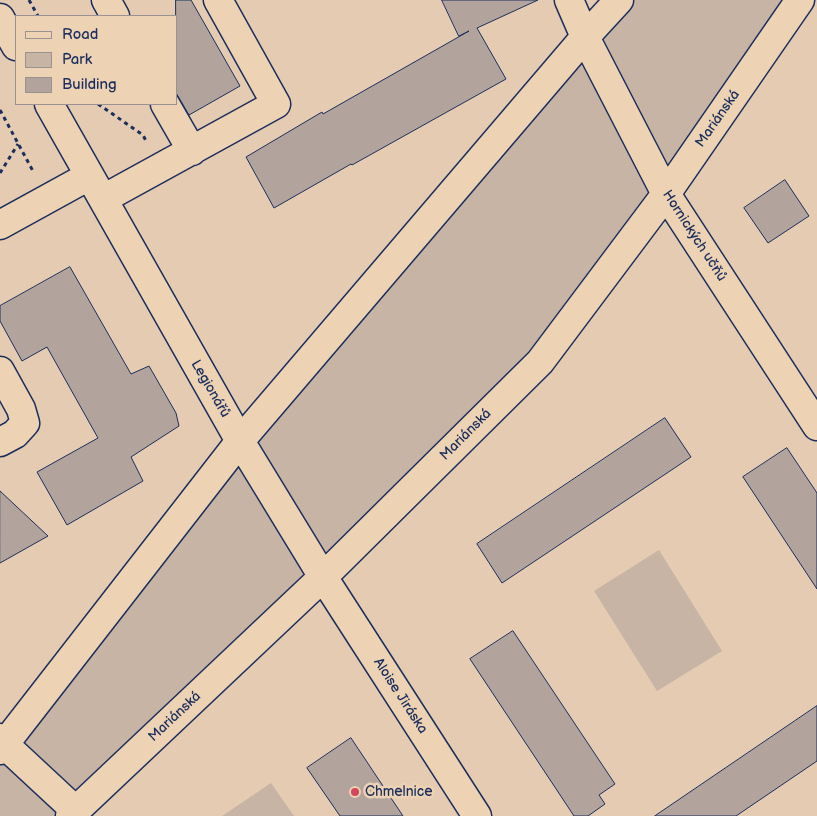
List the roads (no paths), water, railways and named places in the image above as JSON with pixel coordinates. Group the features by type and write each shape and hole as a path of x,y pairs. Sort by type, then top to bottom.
{"street":[{"path":"106,0 114,15"},
{"path":"103,199 276,104 218,0"},
{"name":"Hornických učňů","path":"569,0 666,194 817,426"},
{"path":"72,813 1,744 240,441 619,0"},
{"name":"Mariánská","path":"72,813 323,577 540,362 666,194 800,0"},
{"path":"0,18 15,44"},
{"name":"Legionářů","path":"50,105 240,441 323,577"},
{"path":"166,105 192,151"},
{"path":"0,225 89,176"},
{"path":"0,370 21,409 25,423 15,434 0,442"},
{"name":"Aloise Jiráska","path":"323,577 478,816"}],"place":[{"name":"Chmelnice","path":"355,792"}]}
